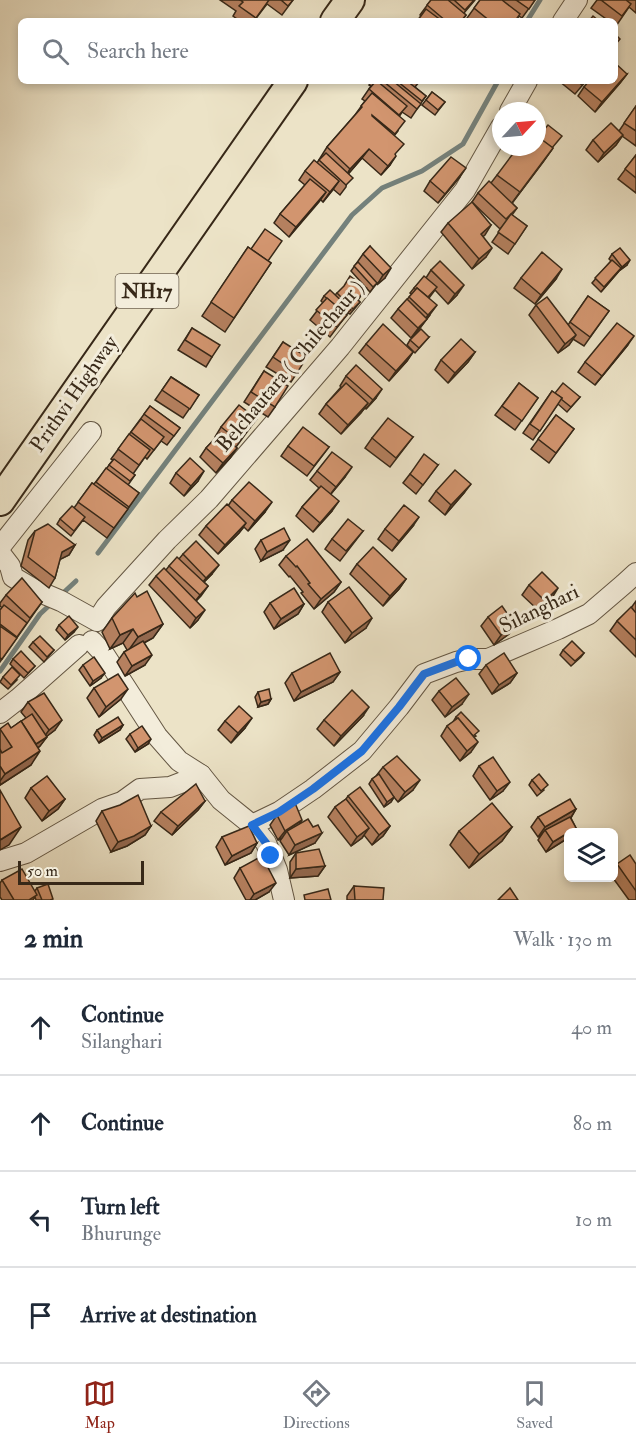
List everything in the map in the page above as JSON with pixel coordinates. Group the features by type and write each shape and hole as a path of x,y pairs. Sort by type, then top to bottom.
{"highway":[{"path":"337,18 350,0"},
{"name":"Prithvi Highway","path":"0,501 291,84"}],"street":[{"path":"565,18 578,0"},
{"path":"515,102 525,84"},
{"name":"Belchautara ( Chilechaur )","path":"0,553 10,566 13,577 97,621 121,590 209,499 340,347 465,190 492,144"},
{"path":"0,547 91,432"},
{"name":"Silanghari","path":"252,825 279,812 362,751 424,674 456,662 488,659 558,629 589,614 636,573"},
{"path":"0,713 85,643 104,654 157,736 179,761 201,775 221,800 252,825 266,843 277,870 284,900"},
{"path":"0,861 26,853 102,809 122,802 140,789 170,788 201,775"}],"building":[{"path":"240,0 269,0 256,18 239,6 243,2"},
{"path":"281,0 293,0 288,6"},
{"path":"431,0 448,0 466,15 464,18 442,18 427,5"},
{"path":"454,0 474,0 465,10"},
{"path":"480,0 502,0 520,14 517,18 486,18 474,8"},
{"path":"516,0 535,0 529,9"},
{"path":"601,0 626,0 631,4 622,16"},
{"path":"426,9 438,18 419,18"},
{"path":"618,66 627,74 602,102 584,87 586,84 618,84"},
{"path":"373,84 381,84 407,106 399,115 369,89"},
{"path":"387,84 397,84 421,104 417,109"},
{"path":"401,84 411,84 426,96 422,101"},
{"path":"432,92 445,102 438,110 426,100"},
{"path":"372,93 405,121 395,134 372,115 404,144 388,166 369,149 350,169 327,147"},
{"path":"636,106 636,131 624,123"},
{"path":"611,123 623,135 604,153 593,140"},
{"path":"548,125 562,136 552,148 546,143"},
{"path":"546,143 553,148 520,192 497,175 511,156 546,156"},
{"path":"326,153 353,178 346,185 319,160"},
{"path":"636,155 636,178 625,169"},
{"path":"451,157 466,168 445,194 430,181"},
{"path":"314,160 339,181 330,192 305,171"},
{"path":"310,179 326,192 296,227 280,214"},
{"path":"489,181 517,208 506,219 478,193"},
{"path":"472,202 491,225 481,234 492,248 479,259 448,223"},
{"path":"511,214 527,226 515,244 498,232"},
{"path":"265,229 282,241 268,261 251,249"},
{"path":"370,246 391,268 383,275 363,254"},
{"path":"248,247 271,263 234,318 211,302"},
{"path":"620,248 630,260 622,267 612,254"},
{"path":"542,252 562,269 541,295 521,278"},
{"path":"612,260 621,268 604,287 595,278"},
{"path":"440,261 464,285 455,294 431,270"},
{"path":"358,262 377,283 373,287 354,266"},
{"path":"350,276 366,288 359,298 348,291 360,302 353,309 337,293"},
{"path":"424,276 437,287 428,297 414,288"},
{"path":"417,288 437,305 428,315 409,297"},
{"path":"330,290 351,310 346,314 324,296"},
{"path":"588,296 609,311 590,337 570,322"},
{"path":"547,297 576,335 565,344 536,305"},
{"path":"327,298 347,315 337,327 316,310"},
{"path":"407,299 427,319 418,328 398,309"},
{"path":"617,323 634,336 602,376 585,362"},
{"path":"383,324 413,352 396,371 366,344"},
{"path":"192,328 220,345 212,357 185,340"},
{"path":"421,329 429,337 419,348 410,340"},
{"path":"461,339 475,352 455,373 441,360"},
{"path":"283,342 307,357 297,373 273,357"},
{"path":"356,365 382,389 373,400 346,376"},
{"path":"264,371 288,386 275,407 251,392"},
{"path":"171,377 199,395 190,409 162,390"},
{"path":"346,383 368,403 348,425 326,404"},
{"path":"519,383 538,398 522,421 502,406"},
{"path":"563,383 580,397 571,407 555,393"},
{"path":"552,391 562,398 540,431 530,424"},
{"path":"239,405 257,419 239,441 221,427"},
{"path":"150,406 180,428 174,436 144,414"},
{"path":"556,415 574,429 556,453 538,439"},
{"path":"388,418 413,437 396,458 372,438"},
{"path":"141,419 164,437 154,450 131,432"},
{"path":"303,427 329,447 314,466 288,446"},
{"path":"220,433 237,448 223,463 206,448"},
{"path":"129,434 150,450 139,465 118,449"},
{"path":"332,452 352,467 336,487 317,471"},
{"path":"424,454 438,465 423,485 410,474"},
{"path":"190,458 204,471 191,486 176,473"},
{"path":"114,459 135,475 130,481 109,465"},
{"path":"106,468 139,493 129,507 96,482"},
{"path":"455,470 471,484 451,505 436,491"},
{"path":"249,482 272,502 255,521 232,500"},
{"path":"92,483 128,509 114,528 78,502"},
{"path":"321,486 339,501 320,523 302,507"},
{"path":"227,504 246,523 225,545 206,526"},
{"path":"404,505 419,517 399,541 385,529"},
{"path":"72,506 85,517 74,531 60,519"},
{"path":"348,519 363,531 346,551 332,539"},
{"path":"48,524 75,545 62,552 55,578 28,557 35,531"},
{"path":"284,528 290,540 267,552 261,540"},
{"path":"307,539 341,582 321,599 297,566 286,556"},
{"path":"196,541 219,565 206,578 183,554"},
{"path":"373,547 406,579 390,596 357,564"},
{"path":"177,557 208,586 200,595 169,566"},
{"path":"164,568 205,610 196,618 156,576"},
{"path":"542,572 558,588 545,601 529,585"},
{"path":"22,578 42,602 30,618 6,595"},
{"path":"349,587 372,618 352,633 328,602"},
{"path":"294,588 304,604 281,619 270,603"},
{"path":"147,591 163,624 138,637 133,629 120,635 112,618 135,593 137,597"},
{"path":"4,605 27,623 17,637 0,624 0,610"},
{"path":"502,606 515,625 501,635 488,617"},
{"path":"631,607 636,613 636,640 617,621"},
{"path":"69,616 78,627 68,635 59,625"},
{"path":"0,626 17,638 2,659 0,658"},
{"path":"40,636 54,650 47,657 33,642"},
{"path":"143,641 152,655 132,666 124,652"},
{"path":"572,641 584,653 575,661 563,650"},
{"path":"21,651 35,666 28,673 13,659"},
{"path":"330,653 340,672 301,692 292,673"},
{"path":"504,653 517,673 499,685 486,665"},
{"path":"94,657 105,673 93,681 83,665"},
{"path":"12,667 20,675 11,685 3,677"},
{"path":"118,674 128,689 106,707 94,688"},
{"path":"456,678 469,694 452,707 439,691"},
{"path":"269,689 271,699 261,702 258,692"},
{"path":"352,690 369,707 341,736 324,720"},
{"path":"44,693 62,720 49,730 28,702"},
{"path":"239,706 252,718 238,733 225,721"},
{"path":"461,712 479,731 473,736 456,717"},
{"path":"32,714 47,737 36,744 21,721"},
{"path":"118,717 123,725 102,738 97,730"},
{"path":"458,718 478,742 467,751 447,726"},
{"path":"21,721 40,751 5,774 0,766 0,749 2,753 12,747 0,729 8,723 11,728"},
{"path":"142,726 151,739 138,748 130,734"},
{"path":"397,756 420,780 405,792 383,767"},
{"path":"493,757 510,782 497,791 479,766"},
{"path":"379,774 394,797 387,802 372,779"},
{"path":"539,774 548,785 541,791 532,780"},
{"path":"47,776 65,799 49,811 31,788"},
{"path":"196,784 205,801 178,826 161,812"},
{"path":"360,787 390,826 379,835 348,796"},
{"path":"0,790 21,827 0,840"},
{"path":"138,795 151,826 118,842 102,811 120,805"},
{"path":"346,799 369,828 357,837 335,807"},
{"path":"570,799 576,809 545,827 538,817"},
{"path":"295,803 302,820 285,831 277,815"},
{"path":"492,803 512,827 479,854 459,831"},
{"path":"570,817 576,828 564,828 564,835 553,842 545,830"},
{"path":"308,819 313,827 318,825 322,833 295,845 287,831"},
{"path":"249,826 257,843 232,856 222,837"},
{"path":"319,849 325,866 296,869 296,853"},
{"path":"630,855 636,864 636,891 618,865"},
{"path":"262,856 276,883 254,894 240,868"},
{"path":"22,869 37,895 29,900 14,900 2,880"},
{"path":"48,884 53,899 42,900 37,888"},
{"path":"354,886 384,888 383,900 355,900"},
{"path":"510,888 518,900 498,900"},
{"path":"328,889 331,900 305,900 304,895"}],"waterway":[{"path":"529,18 540,0"},
{"path":"98,553 352,215 382,188 422,171 463,144 496,84"},
{"path":"61,595 76,581"},
{"path":"0,671 40,614 54,601"}],"route":[{"path":"271,856 266,843 252,825 279,812 362,751 424,674 469,659"}]}
